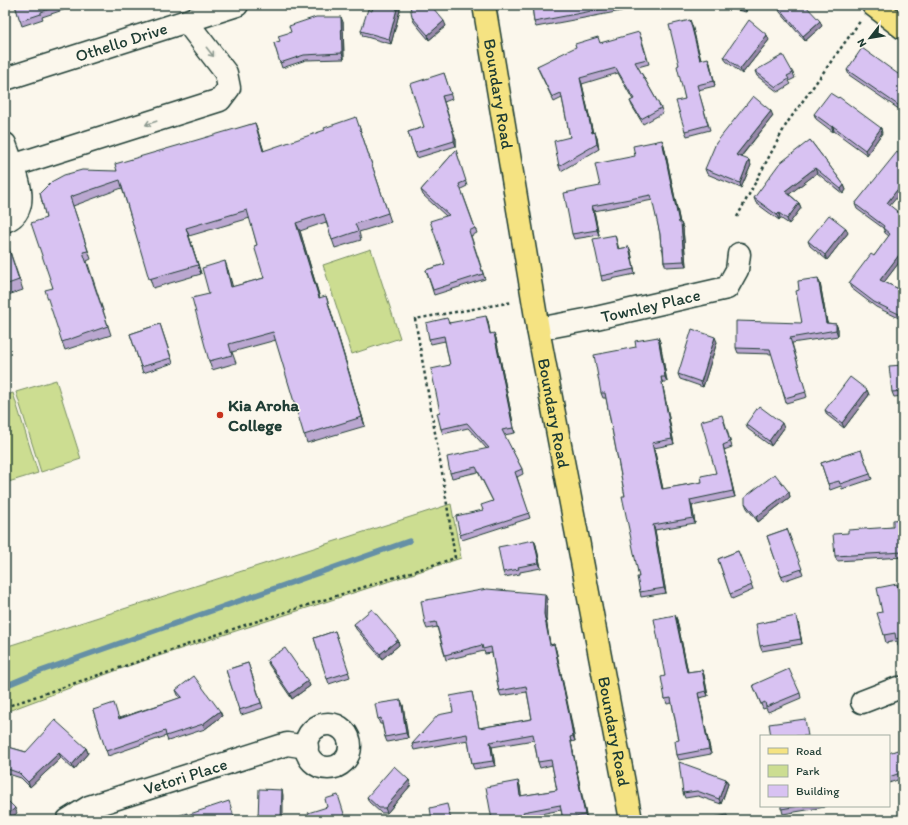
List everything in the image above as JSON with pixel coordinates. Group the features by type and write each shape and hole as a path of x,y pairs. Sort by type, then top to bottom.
{"main road":[{"name":"Boundary Road","path":"484,5 538,329 631,820"},
{"path":"876,10 903,28"}],"street":[{"name":"Othello Drive","path":"5,79 238,5"},
{"path":"12,166 220,100 229,88 226,74 186,21"},
{"path":"5,144 20,191 21,203 18,212 5,221"},
{"name":"Townley Place","path":"538,329 596,318 727,288 737,270 739,254"},
{"path":"862,702 898,688 903,688"},
{"name":"Vetori Place","path":"68,820 90,807 287,744 306,746"}],"path":[{"path":"737,217 787,123 876,10"},
{"path":"5,707 242,626 455,558 443,478 415,319 520,300"}],"green space":[{"path":"371,249 400,338 352,354 323,265"},
{"path":"56,380 81,459 41,472 16,392"},
{"path":"13,393 38,473 5,483 5,396"},
{"path":"451,504 461,558 131,665 8,711 5,714 5,647"}],"building":[{"path":"15,5 60,5 41,12 41,14 20,21"},
{"path":"373,5 398,5 389,39 361,31 368,9 372,11"},
{"path":"410,5 432,5 444,21 428,35 412,17"},
{"path":"532,5 623,5 534,22"},
{"path":"780,5 805,5 820,21 803,36 778,7"},
{"path":"316,17 341,17 342,53 304,55 280,63 274,43 280,41 278,36 291,32 289,26"},
{"path":"690,20 700,60 708,58 714,81 697,85 708,125 685,131 676,101 685,99 677,66 679,65 669,25"},
{"path":"749,20 767,35 740,69 724,56"},
{"path":"639,32 647,59 635,62 661,108 641,119 630,101 634,99 616,68 580,78 592,133 595,132 597,144 559,166 554,141 570,137 561,93 552,97 537,66 576,47 575,44 598,37 600,43"},
{"path":"862,48 898,74 900,73 903,75 903,104 901,107 847,70"},
{"path":"783,55 793,73 787,76 789,79 776,87 755,71"},
{"path":"444,73 451,94 442,96 454,135 454,141 415,153 408,132 424,127 410,84"},
{"path":"830,93 838,98 839,97 881,128 865,150 814,114"},
{"path":"753,96 771,111 736,155 749,160 740,183 705,169 716,143"},
{"path":"356,117 388,213 355,224 358,231 332,240 324,214 296,223 319,298 326,296 362,417 304,435 273,332 229,344 232,355 209,361 192,298 209,294 202,268 225,261 231,287 264,278 254,246 257,245 247,210 186,228 198,265 149,279 120,180 70,197 88,251 83,252 108,326 62,342 45,290 53,288 31,223 46,218 40,193 51,182 64,175 82,170 117,171 115,164 255,123 263,151 325,130 324,128"},
{"path":"662,140 679,223 681,223 684,261 664,262 663,246 661,246 660,234 651,195 592,206 597,230 572,234 564,193 600,186 595,164 635,156 633,146"},
{"path":"810,140 844,185 841,189 815,168 785,191 799,203 787,219 779,213 777,215 754,198 779,164"},
{"path":"903,149 903,182 887,203 903,216 903,257 899,255 880,280 903,291 903,316 874,302 849,283 871,254 874,256 890,234 883,228 884,226 855,204 897,152 899,154"},
{"path":"456,150 466,181 459,184 475,228 469,231 483,274 433,290 426,270 445,264 430,221 449,215 421,190"},
{"path":"829,215 846,228 825,255 808,241"},
{"path":"615,235 618,249 629,247 634,269 601,276 593,239"},
{"path":"5,237 19,280 5,285"},
{"path":"818,278 826,323 836,324 836,330 790,338 806,392 785,398 770,349 736,348 736,321 802,323 796,291 799,290 798,281"},
{"path":"486,316 490,334 494,333 513,428 502,430 522,469 515,472 529,513 460,535 456,516 483,510 481,505 493,501 476,467 450,473 447,457 489,448 467,423 441,429 437,413 440,412 431,369 450,365 444,336 429,339 426,323 447,318 449,323"},
{"path":"160,324 171,358 141,367 130,334"},
{"path":"692,329 715,337 701,382 678,374"},
{"path":"658,337 665,377 661,377 672,439 652,443 662,489 702,482 701,476 716,473 701,421 722,415 730,442 723,445 733,491 690,500 693,518 653,525 664,588 640,592 637,577 639,577 622,496 625,496 605,393 601,393 594,355 636,347 635,341"},
{"path":"903,365 903,391 892,392 889,366"},
{"path":"850,377 867,390 842,423 825,410"},
{"path":"759,406 782,423 769,441 746,424"},
{"path":"861,450 870,474 840,484 839,481 828,484 821,463"},
{"path":"775,474 789,492 756,517 745,503 745,497"},
{"path":"903,519 903,552 835,556 833,534 848,533 848,530 893,527 893,520"},
{"path":"787,529 802,569 781,576 767,536"},
{"path":"534,540 539,563 518,567 519,569 503,572 498,547"},
{"path":"738,551 752,585 730,594 718,559"},
{"path":"897,584 901,605 903,605 903,637 896,639 895,633 884,635 877,613 882,612 877,588"},
{"path":"487,589 545,594 544,614 550,645 554,644 569,714 573,736 570,737 585,815 563,819 560,805 523,812 525,820 492,820 486,787 518,781 520,796 557,790 551,760 538,762 533,734 490,742 493,761 472,764 467,734 412,744 438,715 453,712 450,696 472,692 479,728 532,719 526,686 499,691 491,647 483,649 482,645 445,655 436,622 425,624 421,601"},
{"path":"372,609 398,640 380,654 354,624"},
{"path":"675,615 687,672 702,670 706,691 698,693 709,749 677,755 675,741 679,740 671,698 665,699 661,677 665,676 654,619"},
{"path":"796,616 801,639 760,646 756,624"},
{"path":"335,631 349,672 327,679 314,638"},
{"path":"285,648 308,681 290,694 267,660"},
{"path":"248,663 261,703 239,710 226,670"},
{"path":"789,669 800,693 766,707 765,702 761,704 753,685"},
{"path":"194,676 220,711 203,724 166,736 165,731 106,751 93,710 114,703 119,719 182,697 176,690"},
{"path":"401,700 406,733 385,737 381,718 378,719 375,704"},
{"path":"805,719 808,735 771,735 769,724"},
{"path":"55,720 86,748 72,765 59,753 28,782 19,773 5,768 5,746 26,752"},
{"path":"903,734 903,746 899,736"},
{"path":"903,748 903,772 890,777 890,753"},
{"path":"679,762 726,779 719,799 697,791 683,793"},
{"path":"394,766 409,780 385,808 379,808 367,797"},
{"path":"259,789 282,790 281,820 258,820"},
{"path":"338,795 346,820 311,820 308,813 327,807 325,799"},
{"path":"5,798 15,808 5,817"},
{"path":"229,801 235,820 165,820 187,813 187,815"},
{"path":"447,804 451,820 432,820 430,808"},
{"path":"781,807 794,807 781,809"},
{"path":"727,815 728,820 701,820"},
{"path":"424,817 424,820 407,820"}],"waterway":[{"path":"5,686 41,671 409,541"}],"place":[{"name":"Kia Aroha College","path":"220,415"}]}
